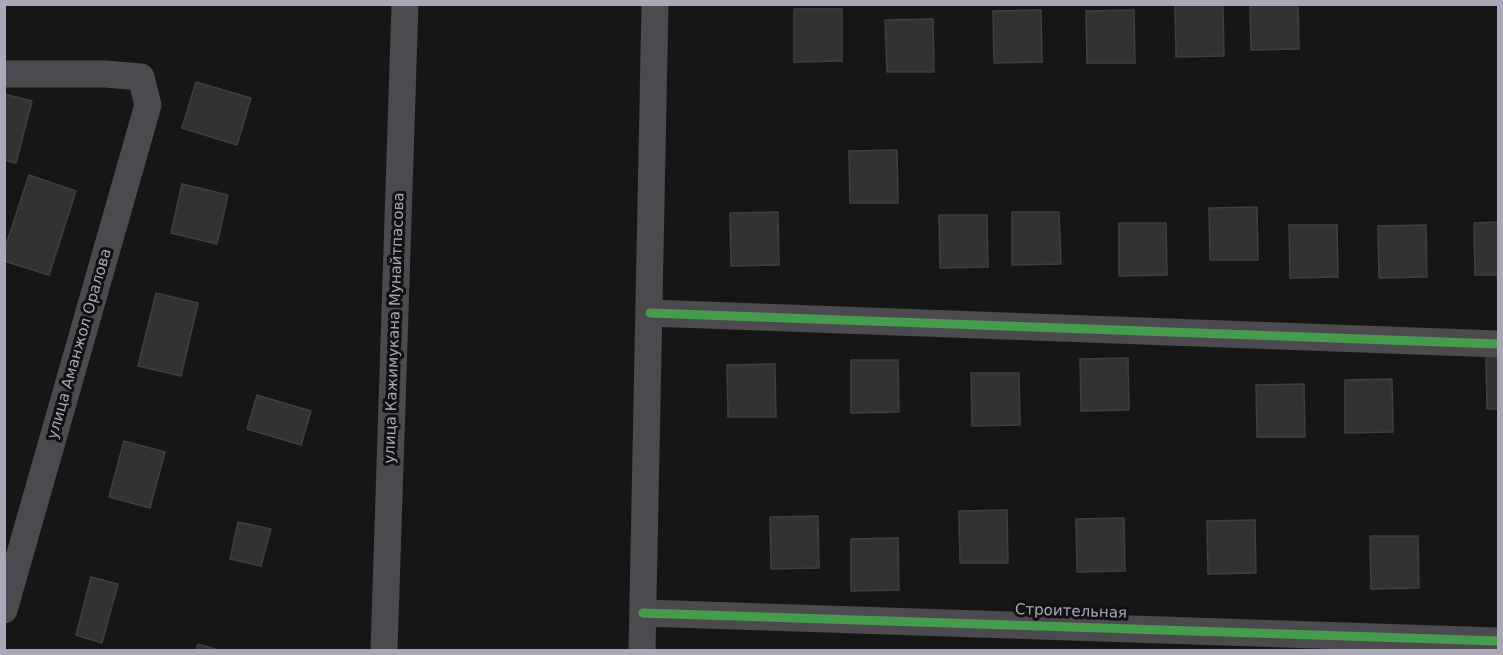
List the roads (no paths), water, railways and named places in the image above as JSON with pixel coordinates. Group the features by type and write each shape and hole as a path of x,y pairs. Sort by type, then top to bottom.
{"street":[{"name":"улица Кажимукана Мунайтпасова","path":"384,651 405,4"},
{"path":"642,651 655,4"},
{"name":"улица Аманжол Оралова","path":"4,74 105,74 141,77 148,105 4,610"},
{"path":"650,313 1498,344"},
{"name":"Строительная","path":"643,613 1498,641"}]}
